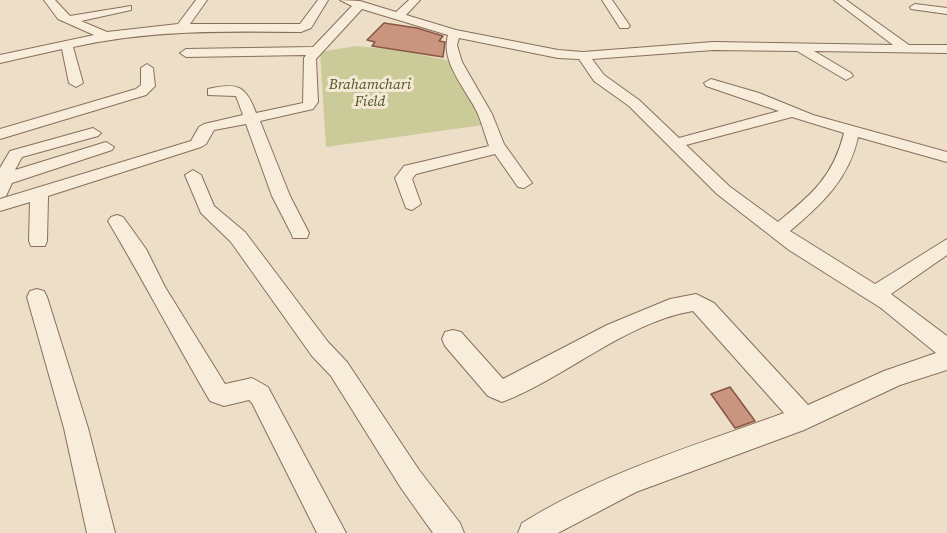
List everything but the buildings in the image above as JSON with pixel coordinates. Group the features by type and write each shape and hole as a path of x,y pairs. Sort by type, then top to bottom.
{"street":[{"path":"49,0 58,13 69,20 106,36"},
{"path":"182,27 202,0"},
{"path":"301,28 307,26 323,0"},
{"path":"399,15 415,0"},
{"path":"607,0 624,26"},
{"path":"839,0 907,49"},
{"path":"0,205 196,144 201,141 206,129 310,104 308,64 314,51 333,34 352,2 454,33 542,52 583,56 713,46 947,49"},
{"path":"915,7 947,10"},
{"path":"69,20 128,8"},
{"path":"0,59 106,36 182,27 301,28 333,34"},
{"path":"454,33 452,45 456,62 485,114 499,148 524,183"},
{"path":"67,46 76,83"},
{"path":"802,48 846,76"},
{"path":"186,53 314,51"},
{"path":"583,56 599,78 634,103 723,190 777,232 875,294 947,349"},
{"path":"0,134 141,92 148,86 147,68"},
{"path":"711,83 754,96 792,112 947,157"},
{"path":"213,92 240,92 281,196 300,233"},
{"path":"681,142 792,112"},
{"path":"777,232 824,193 838,177 848,152 852,130"},
{"path":"2,185 10,162 16,154 93,133"},
{"path":"2,185 106,147"},
{"path":"412,204 403,178 410,170 499,148"},
{"path":"193,175 207,209 238,237 320,349 339,369 410,479 450,533"},
{"path":"38,241 39,192"},
{"path":"117,221 139,254 157,291 218,393 224,395 252,389 260,395 332,533"},
{"path":"875,294 947,246"},
{"path":"37,297 76,428 101,533"},
{"path":"453,339 496,388 502,391 615,331 677,305 696,302 707,309 804,418"},
{"path":"532,533 566,509 674,462 804,418 922,367 947,360"}],"green space":[{"name":"Brahamchari Field","path":"356,46 397,50 456,62 490,124 326,147 320,52"}]}
